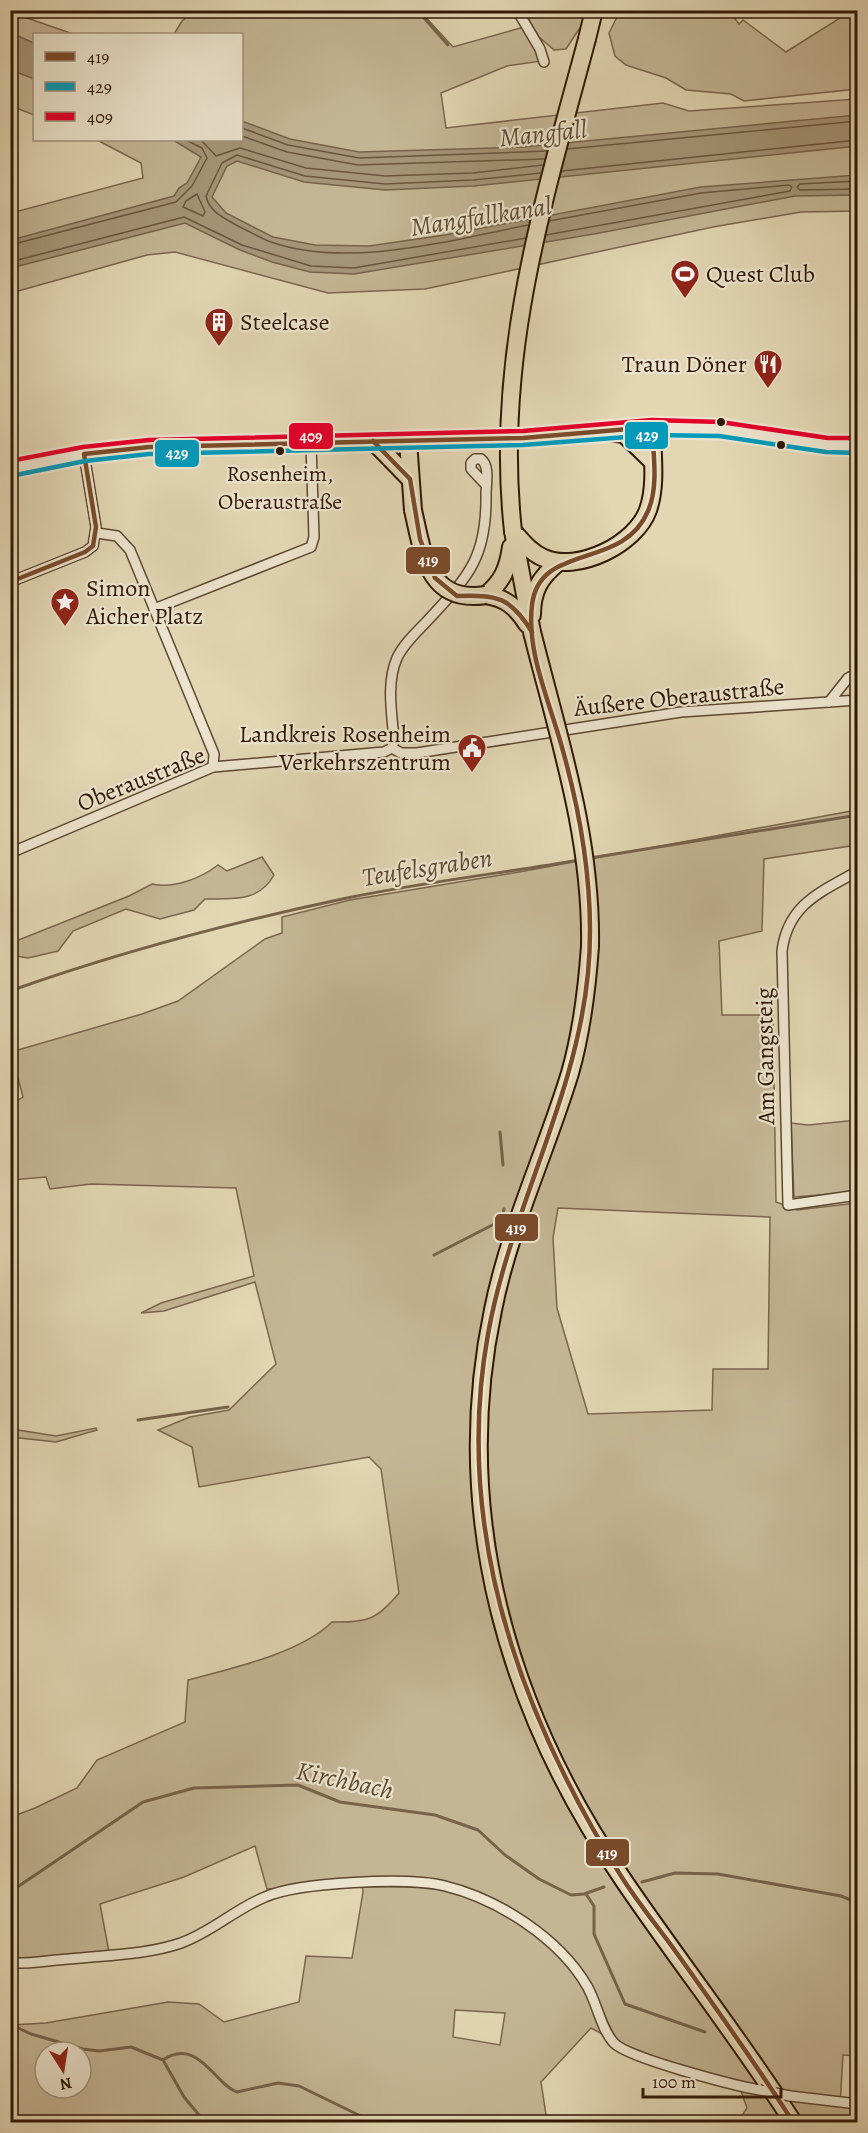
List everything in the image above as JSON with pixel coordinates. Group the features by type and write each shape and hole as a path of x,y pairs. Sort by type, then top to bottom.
{"highway":[{"path":"594,10 528,265 515,343 508,430 508,467 513,531 522,589 579,818 588,873 590,946 583,1017 570,1071 518,1222 493,1306 482,1368 478,1464 487,1561 507,1645 539,1731 584,1818 624,1881 763,2074 793,2122"},
{"path":"532,632 533,593 548,571 559,562 598,555 620,545 640,525 648,511 651,496 652,427"},
{"path":"601,431 624,434 652,461"},
{"path":"373,441 410,479"},
{"path":"408,441 413,510 424,554 435,578 449,592 457,596 486,595 511,603 532,632"},
{"path":"513,531 535,553 559,562"},
{"path":"486,595 498,585 505,574 513,531"}],"street":[{"path":"517,10 540,49 544,62"},
{"path":"10,469 84,454 149,447 523,438 652,427 720,429 827,445 858,446"},
{"path":"154,609 311,547 314,537 311,444"},
{"path":"10,582 85,552 93,546 97,533 84,454"},
{"path":"392,748 394,740 391,685 397,659 409,640 472,570 484,532 486,485"},
{"path":"97,533 108,533 125,542 214,754 213,767"},
{"path":"829,702 848,678 858,673"},
{"name":"Äußere Oberaustraße","path":"392,748 401,753 417,753 671,713 858,700"},
{"name":"Oberaustraße","path":"10,853 213,767 384,752 392,748"},
{"name":"Am Gangsteig","path":"858,871 823,891 795,915 785,931 782,951 788,1205 858,1194"},
{"path":"10,1963 124,1954 171,1946 206,1932 265,1897 282,1892 400,1881 441,1885 471,1895 509,1914 548,1942 586,1984 615,2044 644,2058 723,2082 790,2097 858,2104"}],"shaded area":[{"path":"194,11 420,11 453,47 524,27 542,61 507,66 441,93 446,128 663,103 689,111 857,99 857,211 801,212 713,227 425,289 328,293 175,252 147,255 11,293 11,213 143,178 141,163 99,141 243,141 243,33 175,33 182,21"},
{"path":"524,11 729,11 739,24 743,20 786,52 851,11 857,11 857,89 744,101 731,94 686,90 666,78 626,65 615,56 609,33 617,17 589,14 566,49 554,50 539,37"},
{"path":"10,12 70,33 33,33 33,115 11,106"},
{"path":"857,810 857,845 764,859 762,931 719,941 722,1015 773,1015 776,1202 797,1210 857,1203 858,1848 852,1855 858,1860 858,2056 843,2055 840,2106 857,2107 857,2122 738,2122 747,2108 741,2091 615,2041 591,2028 541,2082 547,2121 583,2117 591,2122 11,2122 11,2025 46,2023 168,2002 199,2004 224,2022 299,2002 306,1956 352,1958 363,1892 362,1884 267,1889 255,1846 184,1877 100,1904 109,1952 11,1966 11,1817 77,1788 97,1760 185,1722 188,1680 244,1665 284,1651 319,1633 332,1622 354,1622 370,1618 384,1609 399,1593 381,1469 369,1457 199,1487 192,1447 158,1430 190,1417 229,1410 276,1364 255,1282 164,1311 141,1313 161,1303 254,1276 236,1188 91,1184 50,1189 46,1177 11,1180 11,1105 23,1097 11,1052 142,1014 178,1001 265,939 282,933 282,917 350,900 519,872","holes":["558,1208 770,1217 768,1369 713,1369 712,1410 588,1414 557,1308 553,1238","455,2010 505,2013 500,2045 453,2037"]},
{"path":"262,857 274,875 268,884 253,894 235,899 205,899 194,910 160,919 126,909 73,931 58,951 28,958 11,955 11,943 129,896 152,884 178,884 204,874 218,865 227,871"},
{"path":"857,1120 857,1192 794,1197 791,1123 808,1125"},
{"path":"96,1428 97,1430 56,1442 11,1437 11,1429 56,1436"}],"water":[{"path":"11,33 33,43 33,79 11,70"},
{"path":"857,115 857,146 474,186 385,190 304,182 237,161 227,166 212,197 226,213 273,237 315,245 369,246 445,235 701,187 857,175 857,195 795,196 594,234 354,274 310,272 272,262 240,250 185,223 11,268 11,240 174,196 179,188 187,183 201,157 175,141 243,141 243,121 290,139 359,152 523,147"}],"waterway":[{"path":"417,10 448,45"},
{"name":"Teufelsgraben","path":"590,858 858,815"},
{"name":"Teufelsgraben","path":"10,991 135,951 304,907 405,887 580,860"},
{"path":"500,1132 503,1165"},
{"path":"434,1255 502,1220 504,1209"},
{"path":"138,1420 228,1407"},
{"name":"Kirchbach","path":"10,1892 143,1802 194,1788 298,1785 340,1802 435,1815 478,1830 505,1855 539,1879 571,1895 584,1894 604,1887"},
{"name":"Kirchbach","path":"642,1882 675,1873 718,1874 841,1896 858,1903"},
{"path":"586,1894 594,1906 594,1934 625,2004 705,2032"},
{"path":"10,2024 31,2034 83,2049 99,2051 131,2047 163,2060 184,2097 199,2115 209,2122"},
{"path":"163,2060 175,2054 186,2054 196,2058 229,2088 237,2092 278,2083 299,2086 373,2122"}],"transit line":[{"name":"409","path":"10,461 83,447 149,440 523,431 652,420 721,422 828,438 858,438"},
{"name":"419","path":"10,582 85,552 93,546 96,527 84,454 149,447 523,438 652,427 653,491 648,511 636,530 620,542 565,563 550,572 538,585 532,605 531,623 536,660 563,751 582,833 586,861 590,945 581,1020 570,1065 557,1110 511,1243 488,1334 479,1406 480,1478 488,1548 503,1617 525,1684 552,1750 621,1876 721,2015 793,2122"},
{"name":"429","path":"11,476 85,461 149,454 523,445 652,435 719,436 826,452 858,453"},
{"name":"419","path":"373,441 410,479 420,539 435,578 457,596 482,596 501,600 517,611 532,632"}],"place":[{"name":"Quest Club","path":"685,300"},
{"name":"Steelcase","path":"219,348"},
{"name":"Traun Döner","path":"768,390"},
{"name":"Rosenheim, Oberaustraße","path":"280,451"},
{"name":"Simon Aicher Platz","path":"65,628"},
{"name":"Landkreis Rosenheim Verkehrszentrum","path":"472,774"}],"water label":[{"name":"Mangfall","path":"543,133"},
{"name":"Mangfallkanal","path":"481,216"}]}
